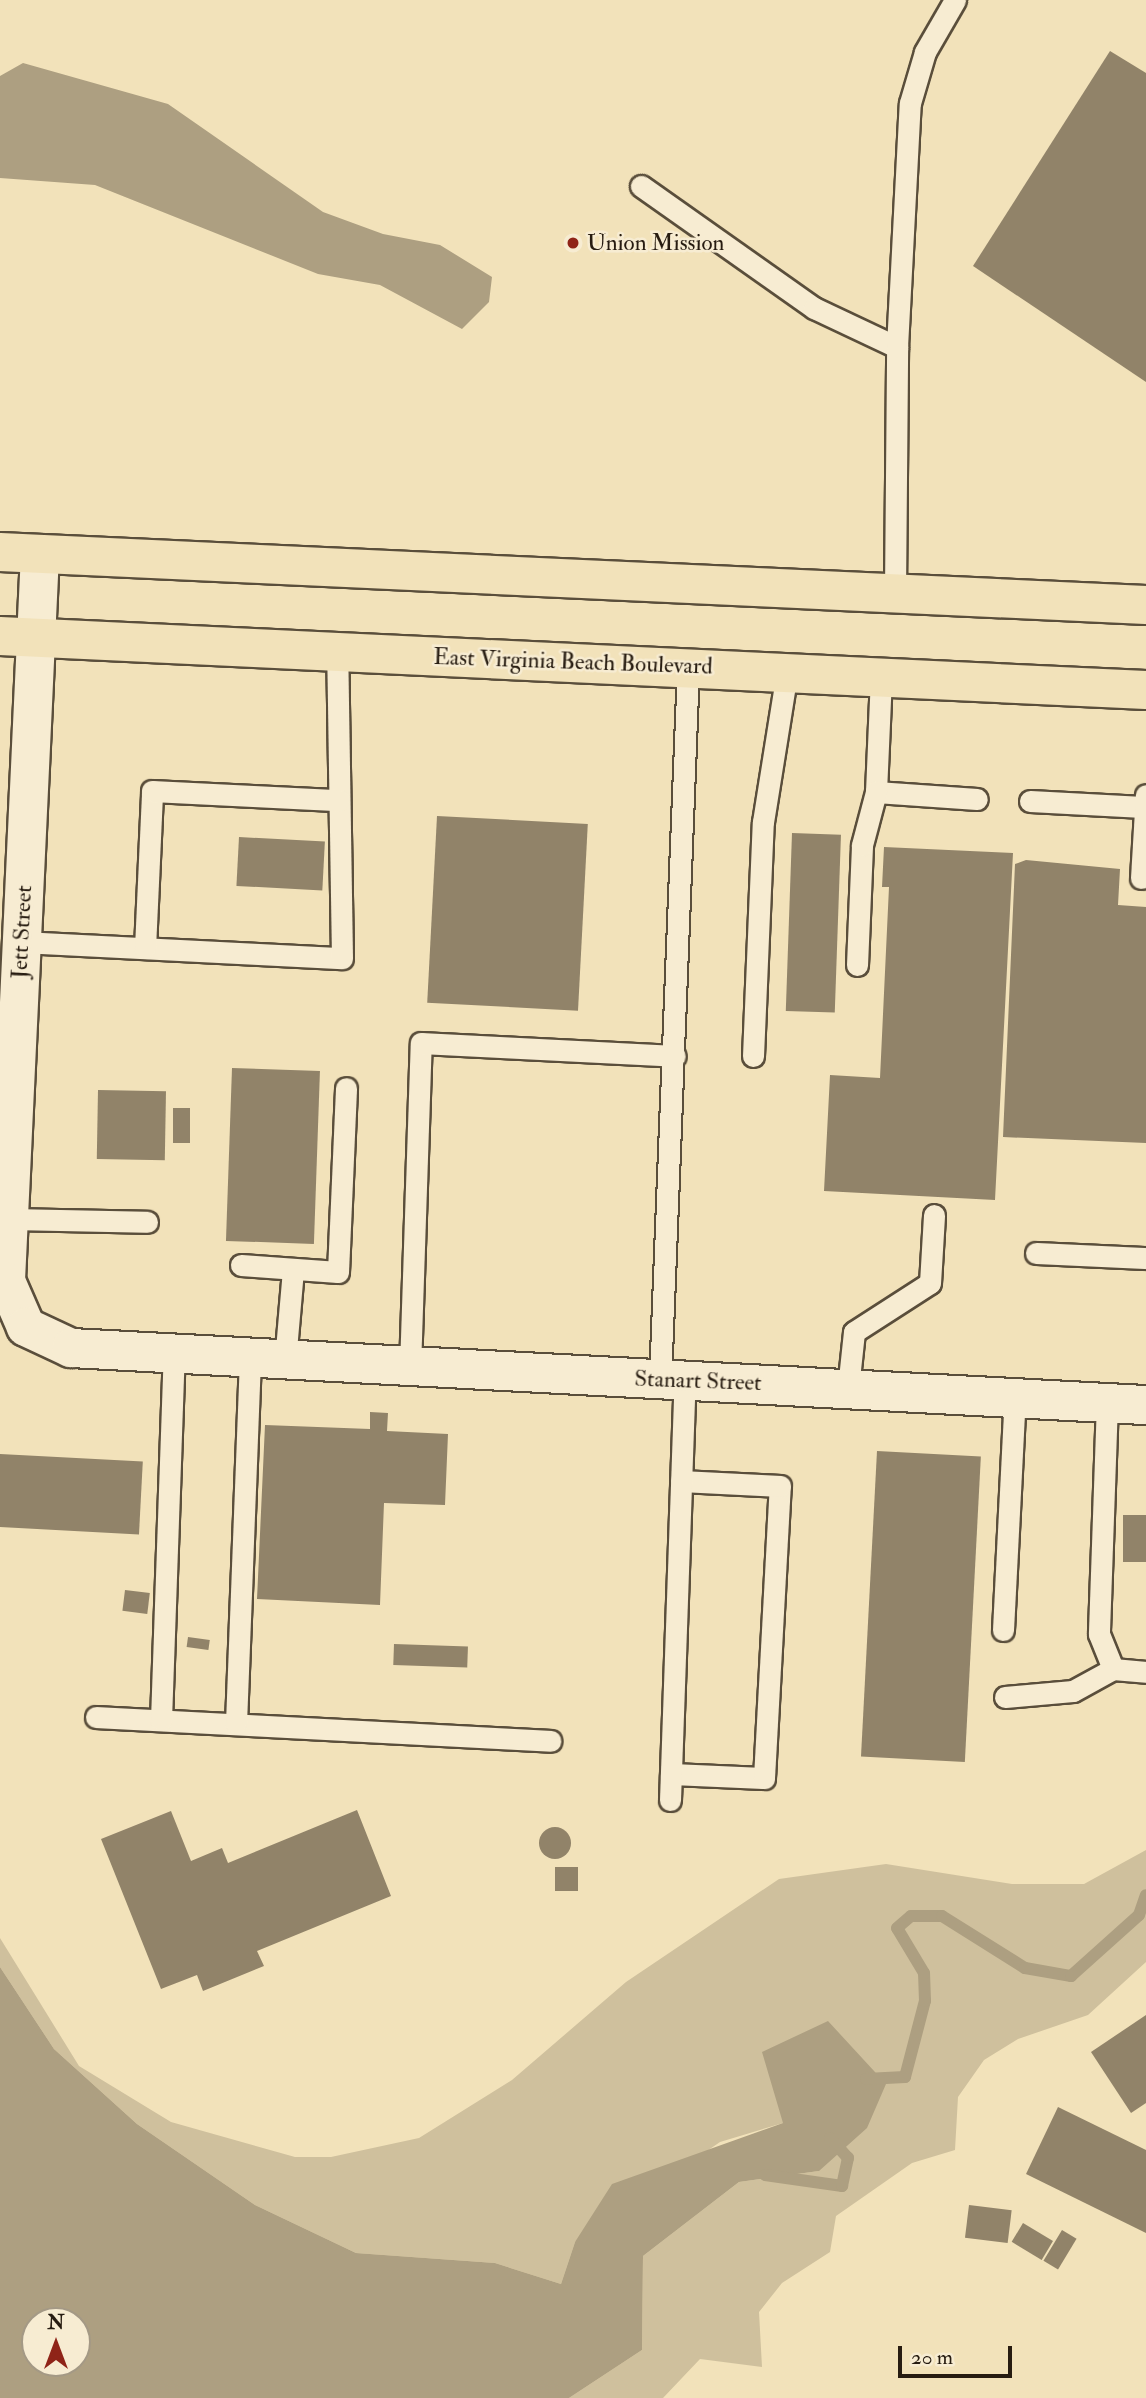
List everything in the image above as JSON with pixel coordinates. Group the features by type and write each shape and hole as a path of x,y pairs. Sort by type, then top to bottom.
{"main road":[{"path":"0,552 1146,605"},
{"name":"East Virginia Beach Boulevard","path":"18,637 337,653 688,666 1146,690"}],"street":[{"name":"Jett Street","path":"40,554 18,637 22,942 7,1113 9,1219 6,1281 26,1327 71,1348 268,1360"},
{"name":"Stanart Street","path":"268,1360 1146,1405"}],"lane":[{"path":"895,592 897,347 910,103 925,52 955,0"},
{"path":"641,186 814,308 897,347"},
{"path":"22,942 342,958 337,653"},
{"path":"670,1800 681,1481 673,1379 675,1056 688,666"},
{"path":"753,1056 764,822 787,672"},
{"path":"857,965 862,845 876,792 881,677"},
{"path":"145,948 152,791 339,800"},
{"path":"876,792 977,799"},
{"path":"1030,800 1145,800 1141,878"},
{"path":"410,1368 421,1043 675,1056"},
{"path":"241,1265 338,1272 346,1088"},
{"path":"848,1388 854,1332 930,1283 934,1216"},
{"path":"9,1219 147,1222"},
{"path":"1035,1253 1146,1258"},
{"path":"236,1723 268,1360 293,1270"},
{"path":"160,1720 174,1354"},
{"path":"1003,1630 1015,1397"},
{"path":"1107,1402 1100,1634 1113,1669"},
{"path":"671,1774 764,1778 780,1486 681,1481"},
{"path":"1005,1697 1073,1691 1113,1669 1146,1672"},
{"path":"96,1717 550,1741"}],"shaded area":[{"path":"23,63 168,104 323,212 383,234 440,245 492,277 489,302 462,329 380,285 318,274 95,185 0,178 0,76"},
{"path":"1146,1850 1146,1962 1088,2015 1018,2039 984,2060 958,2097 955,2150 912,2163 836,2216 830,2252 782,2283 759,2312 762,2367 700,2359 663,2398 569,2398 642,2350 643,2256 739,2182 819,2171 783,2123 720,2142 575,2242 561,2284 495,2263 356,2253 255,2205 137,2124 54,2049 0,1967 0,1938 79,2066 171,2122 295,2157 331,2157 419,2138 512,2080 626,1982 779,1879 886,1864 1012,1884 1084,1884"},
{"path":"0,1967 54,2049 137,2124 255,2205 356,2253 495,2263 561,2284 575,2242 612,2184 783,2123 762,2052 828,2021 886,2084 867,2128 819,2171 739,2182 643,2256 642,2350 569,2398 0,2398"}],"building":[{"path":"1110,51 1146,73 1146,382 973,266"},
{"path":"437,816 588,824 578,1011 427,1003"},
{"path":"792,833 841,835 835,1013 786,1011"},
{"path":"239,837 325,842 322,890 236,886"},
{"path":"884,847 1013,853 995,1200 824,1191 830,1075 880,1078 889,887 882,887"},
{"path":"1026,860 1120,869 1118,905 1146,907 1146,1143 1003,1137 1015,864"},
{"path":"232,1068 320,1071 314,1244 226,1241"},
{"path":"98,1090 166,1091 165,1160 97,1159"},
{"path":"173,1108 190,1108 190,1143 173,1143"},
{"path":"370,1412 388,1413 387,1431 448,1434 445,1505 384,1503 380,1605 257,1599 265,1425 370,1429"},
{"path":"877,1451 981,1456 965,1762 861,1757"},
{"path":"0,1454 143,1461 139,1534 0,1527"},
{"path":"1123,1515 1146,1515 1146,1562 1123,1562"},
{"path":"125,1590 150,1593 147,1614 122,1611"},
{"path":"188,1637 210,1640 208,1650 187,1647"},
{"path":"394,1644 468,1647 467,1668 393,1665"},
{"path":"357,1810 391,1896 257,1951 264,1966 203,1991 197,1975 161,1989 101,1839 171,1811 191,1861 222,1848 228,1863"},
{"path":"555,1827 566,1832 571,1843 566,1854 555,1859 544,1854 539,1843 544,1832"},
{"path":"555,1867 578,1867 578,1891 555,1891"},
{"path":"1146,2015 1146,2103 1131,2113 1091,2052"},
{"path":"1058,2107 1146,2150 1146,2233 1026,2174"},
{"path":"969,2205 1012,2210 1008,2243 965,2238"},
{"path":"1023,2223 1053,2241 1042,2260 1012,2242"},
{"path":"1062,2230 1077,2239 1058,2270 1043,2261"}],"waterway":[{"path":"866,2079 905,2077 925,2001 924,1973 897,1928 911,1916 942,1916 1025,1968 1071,1976 1139,1915 1146,1895"},
{"path":"765,2175 842,2186 848,2158 830,2138"}],"place":[{"name":"Union Mission","path":"573,243"}]}
